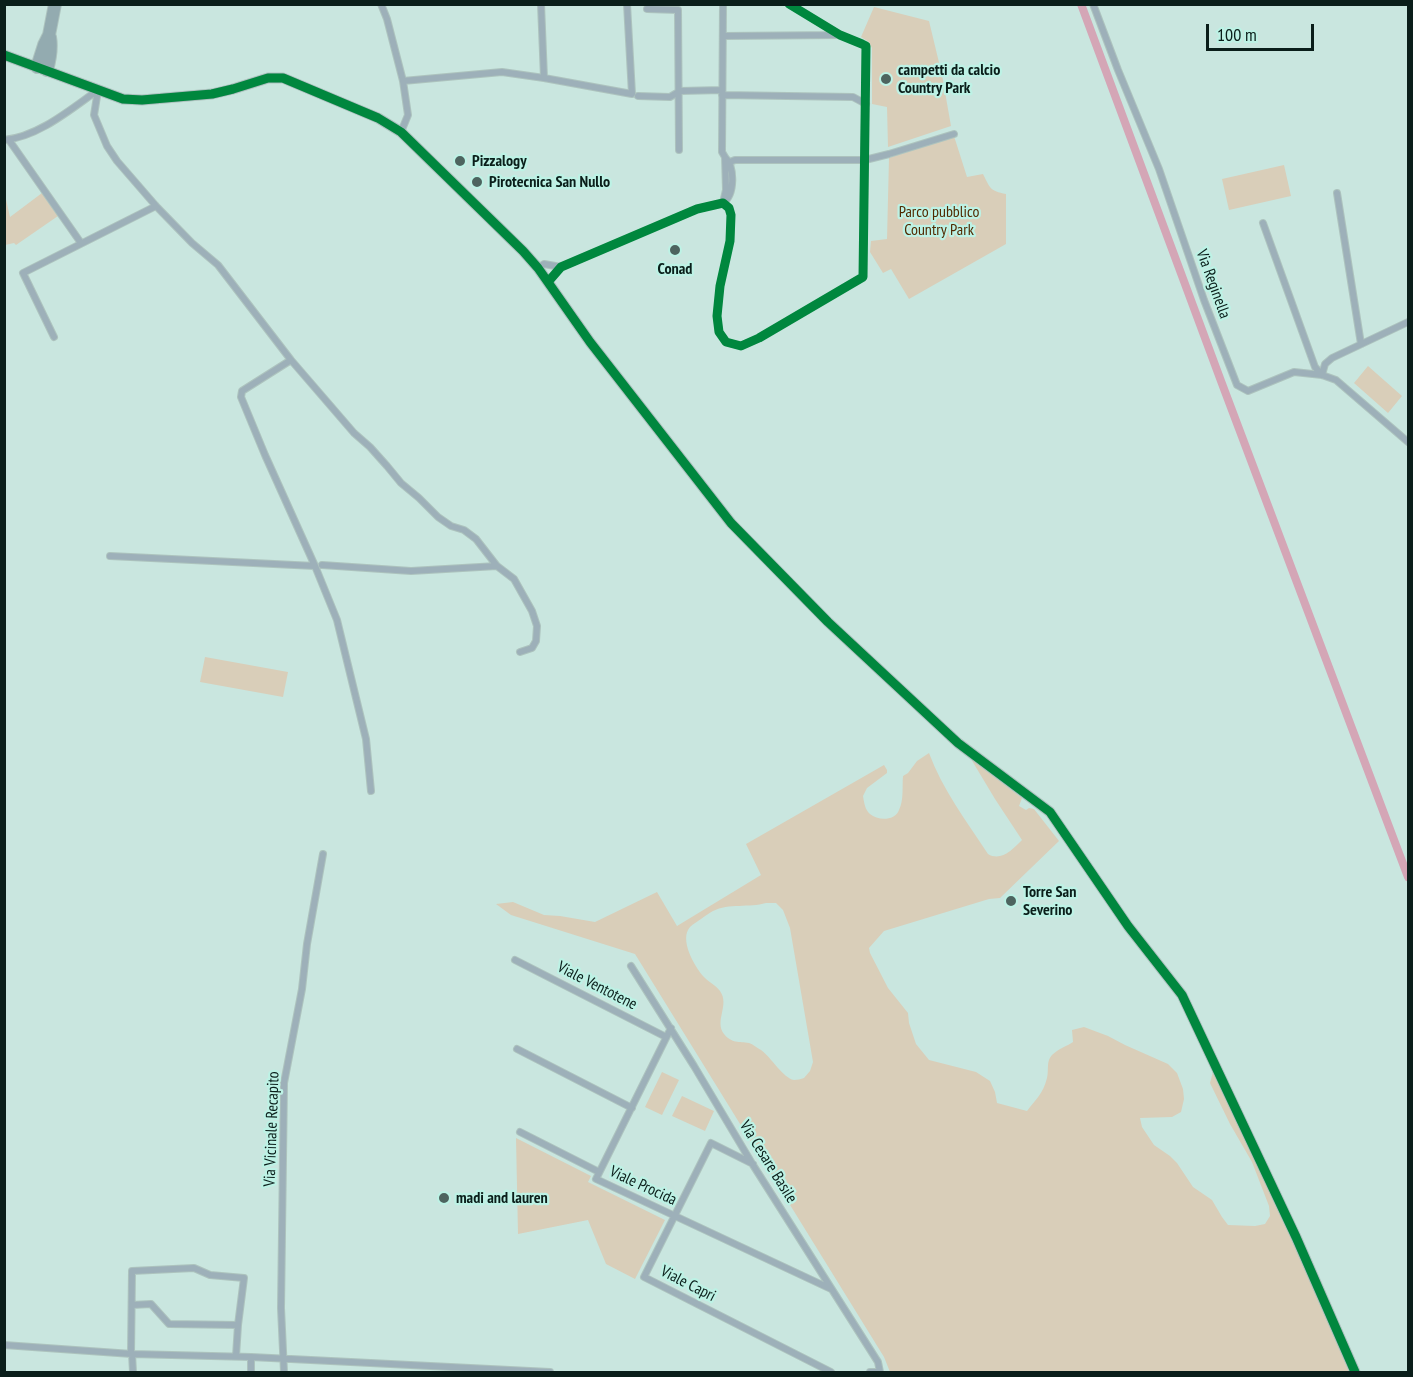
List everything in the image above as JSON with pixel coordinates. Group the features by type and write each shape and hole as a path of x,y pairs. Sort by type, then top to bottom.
{"highway":[{"path":"42,68 51,46 50,35 55,4"}],"street":[{"path":"381,4 403,81 408,116 401,132"},
{"path":"541,4 544,78"},
{"path":"403,81 502,72 632,94 627,4"},
{"path":"723,4 722,152 728,160 723,203"},
{"path":"723,203 729,208 731,215 730,241 720,286 717,316 719,332 726,342 741,346 759,338 862,277 866,46 840,35 789,4"},
{"name":"Via Reginella","path":"1093,4 1159,169 1204,300 1237,385 1248,391 1294,372 1322,375 1336,380 1408,442"},
{"path":"647,9 678,10 680,150"},
{"path":"723,36 840,35"},
{"path":"4,55 123,99 162,99 212,94 268,78 283,78 378,118 401,132 523,250 590,342 731,524 828,622 958,743 1050,812 1128,926 1182,995 1296,1237 1355,1372"},
{"path":"81,243 7,140 27,134 55,120 98,90"},
{"path":"98,90 94,115 107,146 156,206 192,243 218,265 291,360 401,483 438,517 476,539 497,566 514,579 532,611 537,626 536,641 532,648 520,652"},
{"path":"638,96 669,97 680,91 853,97 866,104"},
{"path":"728,160 865,160 954,134"},
{"path":"1337,193 1361,344"},
{"path":"548,282 561,267 697,208 723,203"},
{"path":"54,336 23,273 156,206"},
{"path":"1263,224 1315,367 1322,375"},
{"path":"538,268 544,264 561,267"},
{"path":"1322,375 1325,364 1332,358 1408,322"},
{"path":"291,360 242,391 241,397 265,455 319,566 337,620 366,739 371,791"},
{"path":"110,556 411,571 497,566"},
{"name":"Via Vicinale Recapito","path":"284,1372 281,1308 284,1083 302,989 307,944 323,854"},
{"name":"Viale Ventotene","path":"515,960 666,1037"},
{"name":"Via Cesare Basile","path":"631,966 753,1165 878,1362 878,1372"},
{"name":"Viale Procida","path":"671,1028 596,1179 831,1289"},
{"path":"517,1048 632,1107"},
{"path":"520,1131 599,1172"},
{"name":"Viale Capri","path":"753,1165 711,1143 644,1276 831,1372"},
{"path":"132,1372 132,1270 194,1268 210,1275 244,1278 236,1356"},
{"path":"132,1305 151,1304 169,1324 238,1325"},
{"path":"4,1345 131,1354 236,1356 550,1372"},
{"path":"251,1357 251,1372"},
{"path":"870,1372 878,1372"}],"green space":[{"path":"874,7 929,21 951,126 888,147 887,107 872,104 872,48 869,42 861,37"},
{"name":"Parco pubblico Country Park","path":"954,136 967,177 983,174 991,188 1006,194 1006,244 909,299 891,269 883,273 870,252 871,241 887,239 889,158"},
{"path":"1284,165 1291,196 1229,210 1222,179"},
{"path":"42,193 58,216 16,245 14,243 5,245 5,195 10,217"},
{"path":"1368,366 1402,396 1388,413 1354,383"},
{"path":"205,657 288,672 283,697 200,682"},
{"path":"929,753 948,792 988,854 1002,855 1022,840 971,759 1022,798 1019,806 1026,810 1034,809 1059,841 1000,898 989,899 884,931 869,948 888,988 908,1013 916,1044 929,1060 976,1072 990,1081 997,1103 1027,1111 1043,1088 1050,1057 1073,1042 1072,1030 1084,1027 1168,1064 1177,1073 1183,1089 1184,1099 1181,1112 1172,1117 1140,1118 1142,1127 1154,1145 1177,1163 1193,1187 1212,1200 1228,1225 1265,1224 1270,1216 1269,1206 1252,1162 1210,1083 1214,1068 1301,1253 1349,1372 890,1372 884,1357 635,954 511,915 496,904 513,902 544,915 595,922 657,892 677,926 761,875 746,844 884,765 887,773 867,788 863,796 864,801 870,814 877,818 886,819 897,814 902,802 903,776 917,761","holes":["776,903 783,910 790,928 813,1062 804,1078 796,1080 786,1075 754,1045 733,1041 724,1034 721,1029 723,996 699,972 689,952 686,938 690,927 713,911 726,907"]},
{"path":"662,1072 679,1080 662,1115 645,1107"},
{"path":"682,1096 714,1111 705,1131 672,1116"},
{"path":"516,1138 591,1176 588,1182 665,1220 635,1279 606,1264 588,1220 518,1234"}],"waterway":[{"path":"1081,4 1408,877"}],"cycle path":[{"path":"548,282 561,267 697,209 723,203 729,208 731,215 730,241 720,286 717,316 719,332 726,342 741,346 759,338 863,277 866,46 840,35 789,4"},
{"path":"4,55 123,99 142,100 212,94 268,78 283,78 378,118 401,132 538,268 590,342 731,523 828,622 958,743 1050,812 1128,926 1182,995 1296,1237 1355,1372"}],"place":[{"name":"campetti da calcio Country Park","path":"886,79"},
{"name":"Pizzalogy","path":"460,161"},
{"name":"Pirotecnica San Nullo","path":"477,182"},
{"name":"Conad","path":"675,250"},
{"name":"Torre San Severino","path":"1011,901"},
{"name":"madi and lauren","path":"444,1198"}]}
